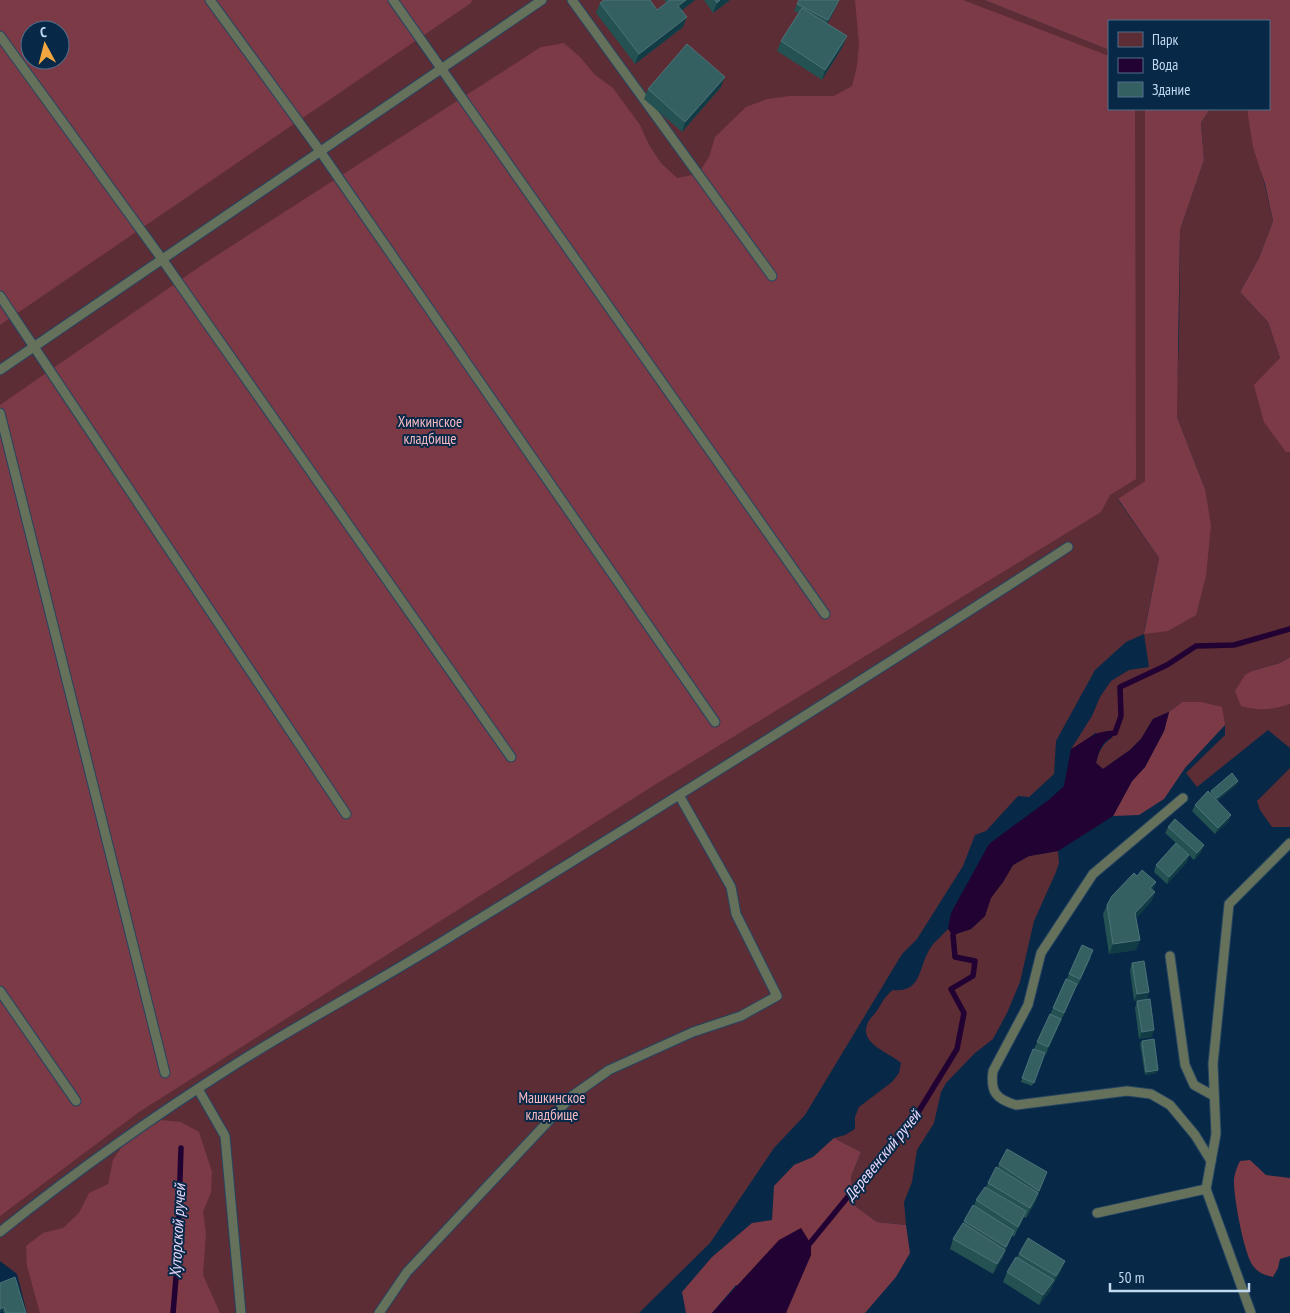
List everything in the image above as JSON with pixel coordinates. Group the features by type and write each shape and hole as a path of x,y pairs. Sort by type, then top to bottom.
{"lane":[{"path":"210,0 320,151 715,722"},
{"path":"394,0 825,614"},
{"path":"0,370 542,0"},
{"path":"572,0 772,276"},
{"path":"0,36 162,259 511,757"},
{"path":"0,296 346,814"},
{"path":"0,414 165,1073"},
{"path":"0,1232 43,1198 198,1089 282,1036 448,939 679,795 907,652 1068,546"},
{"path":"379,1313 407,1272 572,1096 609,1070 693,1032 741,1016 776,996 736,914 731,887 679,795"},
{"path":"1183,798 1093,874 1041,953 1028,1005 993,1072 991,1083 996,1095 1004,1102 1016,1105 1127,1091 1151,1094 1170,1105 1195,1135 1211,1161"},
{"path":"1251,1313 1206,1189 1216,1134 1212,1064 1228,904 1290,842"},
{"path":"1170,956 1185,1065 1194,1085 1214,1096"},
{"path":"0,991 76,1101"},
{"path":"198,1089 225,1136 241,1313"},
{"path":"1097,1213 1206,1189"}],"green space":[{"name":"Химкинское кладбище","path":"0,0 984,0 1108,50 1108,110 1145,110 1145,481 1118,500 1159,558 1144,633 1205,489 1177,417 1180,230 1204,160 1201,123 1209,110 1247,110 1273,221 1259,258 1240,292 1268,322 1280,358 1286,452 1290,452 1290,657 1280,663 1252,671 1279,707 1290,704 1290,748 1268,730 1197,787 1186,773 1225,735 1225,725 1182,702 1169,712 1153,719 1141,739 1130,750 1103,769 1096,763 1097,759 1104,745 1113,737 1095,733 1071,749 1111,681 1129,670 1149,667 1144,634 1126,642 1095,670 1056,741 1054,774 1029,797 1018,796 986,831 975,835 963,866 917,939 902,954 805,1115 774,1148 710,1243 639,1313 27,1313 17,1274 0,1261"},
{"path":"0,0 472,0 471,3 0,325"},
{"name":"Химкинское кладбище","path":"855,0 963,0 1108,56 1108,110 1135,110 1136,479 1110,495 1101,512 656,784 139,1112 0,1216 0,405 205,263 541,47 564,43 581,58 594,74 613,88 640,125 649,145 661,163 677,178 698,174 709,157 715,137 746,107 767,99 790,96 834,96 852,86 857,66 859,44"},
{"path":"984,0 1290,0 1290,452 1286,452 1264,422 1254,385 1280,358 1268,322 1240,292 1259,258 1273,221 1265,184 1253,147 1247,110 1270,110 1270,20 1108,20 1108,50"},
{"path":"1145,110 1209,110 1201,123 1204,160 1180,230 1177,417 1205,489 1211,525 1206,576 1196,615 1168,631 1144,634 1159,558 1118,499 1145,481"},
{"path":"1290,657 1290,704 1266,709 1241,706 1235,691 1245,675 1252,671 1280,663"},
{"path":"1182,702 1201,702 1222,707 1225,725 1185,768 1164,799 1139,815 1113,816 1132,781 1145,767 1164,731 1169,712"},
{"path":"1290,768 1290,827 1272,827 1260,810 1257,801"},
{"path":"1058,851 1059,863 1034,921 1020,982 1007,1013 993,1039 975,1053 946,1083 941,1092 934,1123 917,1150 912,1182 904,1202 906,1225 877,1222 854,1205 851,1177 861,1152 834,1138 845,1135 855,1129 855,1117 859,1107 892,1082 899,1073 901,1063 877,1047 868,1038 866,1032 868,1023 885,998 893,990 903,990 915,983 931,947 948,929 953,935 971,929 985,916 990,898 1003,882 1013,865 1029,856"},
{"path":"161,1120 181,1122 199,1132 212,1172 211,1192 203,1212 206,1233 203,1275 220,1313 40,1313 27,1266 26,1246 43,1233 63,1228 79,1213 89,1193 108,1184 113,1160 125,1142"},
{"path":"834,1138 861,1152 851,1177 854,1205 877,1222 906,1225 910,1253 896,1277 865,1313 786,1313 736,1285 712,1313 686,1313 682,1292 712,1257 752,1223 772,1220 774,1186 794,1165 813,1157"},
{"path":"1250,1160 1266,1175 1290,1178 1290,1256 1280,1259 1273,1277 1262,1273 1253,1266 1246,1250 1240,1224 1235,1198 1234,1179 1240,1161"}],"water":[{"path":"1169,712 1164,731 1145,767 1132,781 1113,816 1058,851 1029,856 1013,865 991,898 985,916 971,929 953,935 948,929 951,913 989,844 1050,799 1064,786 1071,749 1097,734 1109,731 1115,732 1104,743 1099,753 1096,763 1103,769 1130,750 1141,739 1153,719"},
{"path":"801,1228 811,1244 811,1255 786,1313 712,1313 779,1240"}],"building":[{"path":"604,0 650,0 657,10 670,0 686,0 678,6 687,17 639,54 600,3"},
{"path":"799,0 839,0 828,20 797,4"},
{"path":"802,8 847,36 825,70 781,41"},
{"path":"687,44 725,77 685,122 648,89"},
{"path":"1232,773 1238,781 1217,798 1211,791"},
{"path":"1208,791 1231,815 1218,828 1195,805"},
{"path":"1175,819 1204,845 1197,853 1168,827"},
{"path":"1176,843 1189,855 1169,877 1156,865"},
{"path":"1142,870 1156,882 1150,888 1155,892 1135,913 1140,940 1113,944 1107,905 1112,896 1134,873 1137,876"},
{"path":"1082,945 1093,950 1080,979 1069,974"},
{"path":"1144,961 1149,992 1137,994 1132,963"},
{"path":"1066,979 1077,984 1064,1013 1053,1008"},
{"path":"1150,999 1154,1030 1142,1032 1137,1001"},
{"path":"1050,1014 1061,1019 1048,1047 1037,1042"},
{"path":"1154,1039 1158,1070 1146,1072 1142,1041"},
{"path":"1033,1049 1045,1053 1034,1083 1022,1078"},
{"path":"1007,1149 1047,1172 1039,1191 999,1164"},
{"path":"996,1167 1038,1193 1030,1208 988,1183"},
{"path":"985,1187 1026,1211 1018,1227 976,1200"},
{"path":"973,1205 1014,1231 1006,1247 964,1221"},
{"path":"963,1223 1005,1250 997,1264 953,1239"},
{"path":"1028,1238 1065,1261 1056,1276 1019,1254"},
{"path":"1016,1257 1054,1280 1043,1295 1007,1272"},
{"path":"15,1277 26,1313 6,1313 4,1307 0,1309 0,1283"}],"waterway":[{"name":"Деревенский ручей","path":"1107,734 1115,733 1121,716 1120,687 1167,665 1196,646 1234,645 1290,629"},
{"name":"Деревенский ручей","path":"806,1248 882,1155 911,1124 957,1049 964,1013 951,989 973,976 975,961 955,957 953,935 955,930"},
{"name":"Хуторской ручей","path":"173,1313 177,1266 181,1148"}],"park label":[{"name":"Машкинское кладбище","path":"552,1106"}]}
